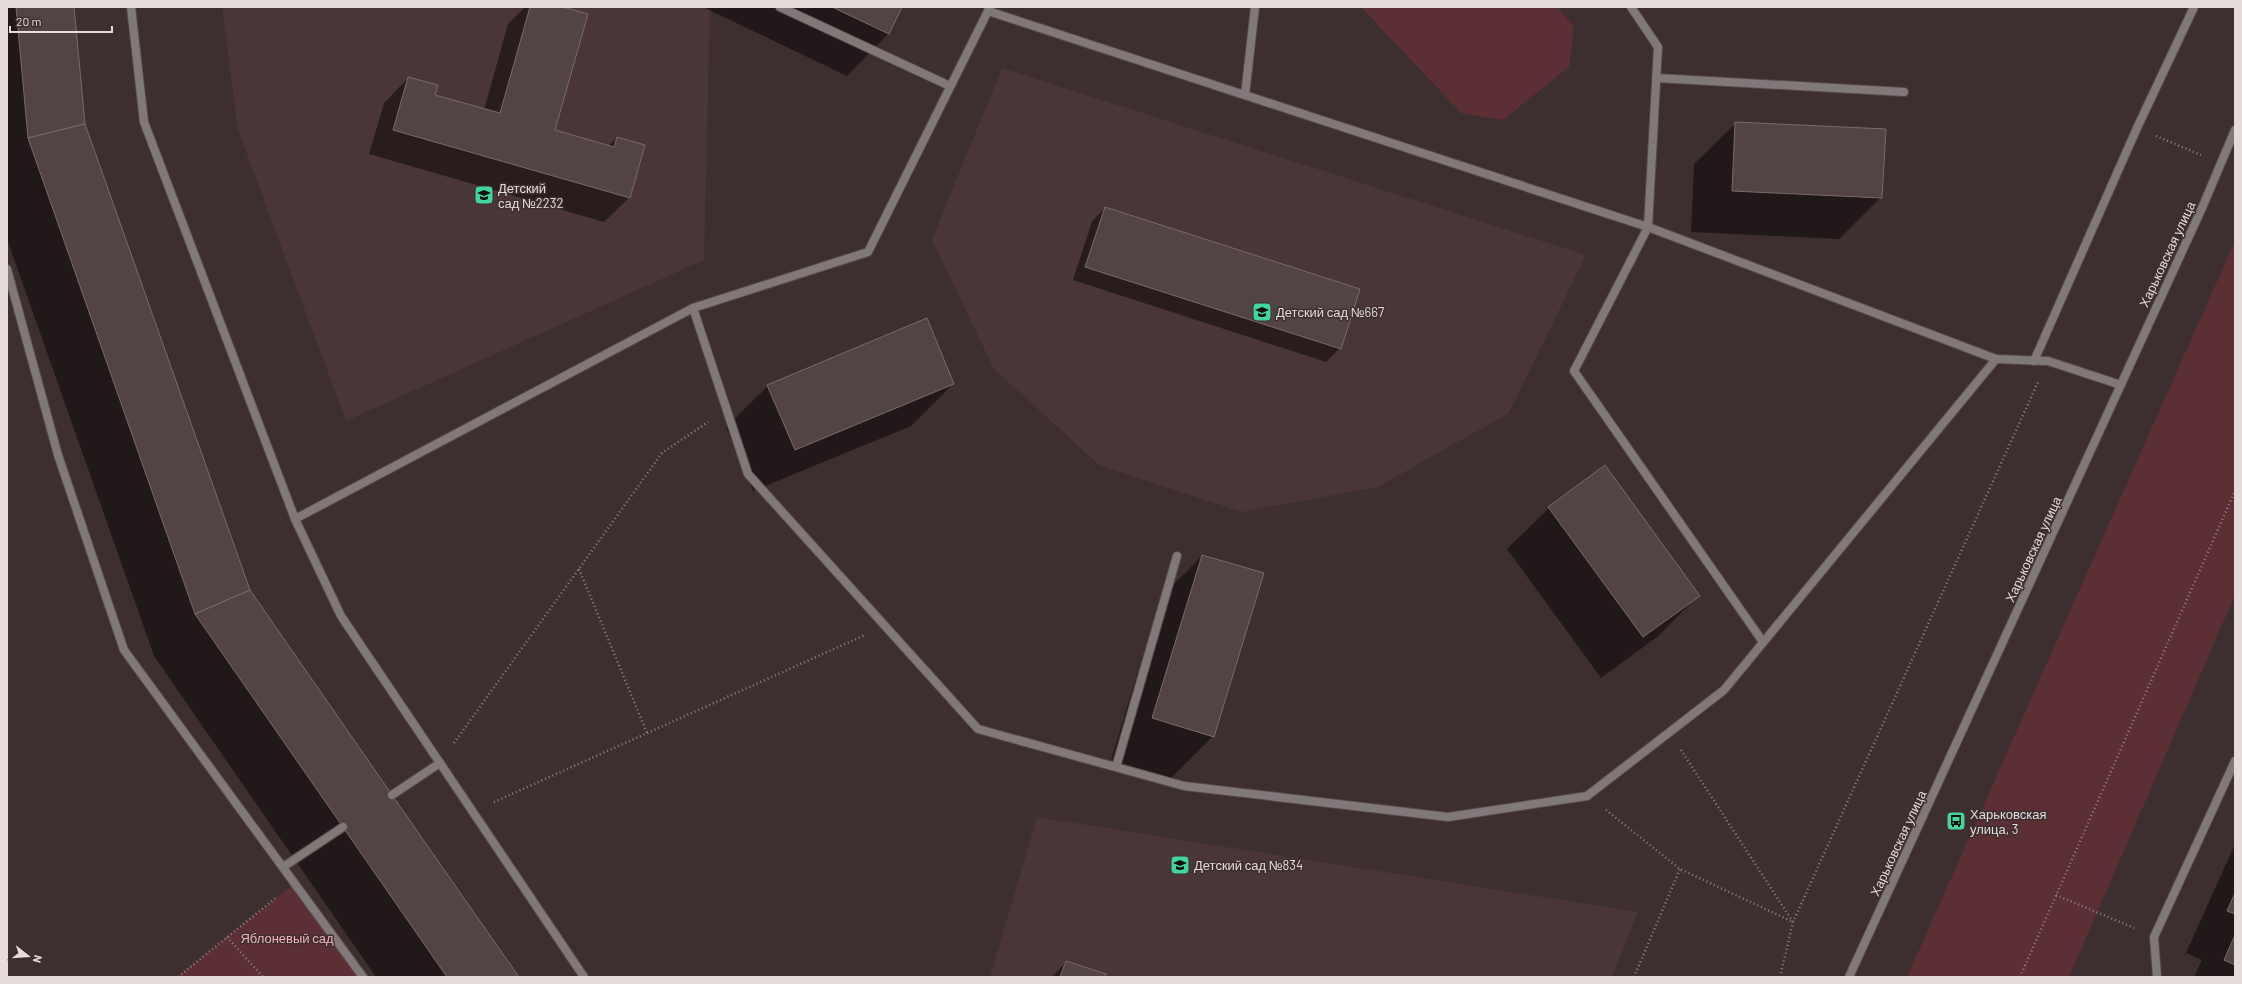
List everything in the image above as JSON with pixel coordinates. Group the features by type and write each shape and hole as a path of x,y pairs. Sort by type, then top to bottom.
{"street":[{"path":"131,7 144,122 295,519 341,616 584,977"},
{"path":"780,7 950,86"},
{"path":"1245,95 1255,7"},
{"path":"1631,7 1658,47 1648,227 1574,371 1763,642"},
{"path":"2034,361 2137,128 2194,7"},
{"path":"295,519 693,308 868,252 989,9 1245,95 1648,227 1996,359 2048,361 2121,385"},
{"path":"1657,78 1904,92"},
{"name":"Харьковская улица","path":"1849,977 2202,208 2220,164 2233,139 2235,130"},
{"path":"7,269 58,455 124,650 363,977"},
{"path":"693,308 748,474 978,729 1184,786 1448,817 1587,796 1724,690 1996,359"},
{"path":"1116,767 1177,556"},
{"path":"2157,977 2154,937 2235,761"},
{"path":"392,795 440,763"},
{"path":"283,867 343,827"}],"path":[{"path":"2154,135 2220,164"},
{"path":"1780,977 1793,922 2048,361"},
{"path":"440,763 662,453 727,409"},
{"path":"2020,977 2235,491"},
{"path":"579,569 647,733"},
{"path":"472,812 885,626"},
{"path":"1669,732 1793,922"},
{"path":"1587,796 1680,868 1793,922"},
{"path":"1634,977 1680,868"},
{"path":"178,977 294,883"},
{"path":"2056,895 2154,937"},
{"path":"227,937 263,977"}],"shaded area":[{"name":"Детский сад №2232","path":"222,7 710,7 704,260 346,421 238,130"},
{"name":"Детский сад №667","path":"1002,68 1586,255 1509,413 1378,487 1242,512 1099,465 994,369 932,240"},
{"name":"Детский сад №834","path":"1037,817 1638,912 1612,977 990,977"}],"green space":[{"path":"1361,7 1557,7 1574,26 1569,67 1503,120 1461,113"},
{"path":"2235,241 2235,595 2069,977 1907,977"},
{"name":"Яблоневый сад","path":"295,883 363,977 178,977 178,976"}],"building":[{"path":"16,7 74,7 85,124 28,138"},
{"path":"530,7 563,7 588,14 555,130 614,147 617,137 645,145 630,198 393,130 408,77 438,85 435,95 500,113"},
{"path":"832,7 902,7 889,34"},
{"path":"1735,122 1886,129 1882,198 1732,191"},
{"path":"85,124 250,590 195,614 28,138"},
{"path":"1105,207 1360,289 1341,349 1085,267"},
{"path":"927,318 954,384 795,450 767,385"},
{"path":"1605,465 1700,596 1643,637 1548,507"},
{"path":"1202,555 1264,573 1214,737 1152,718"},
{"path":"250,590 519,977 447,977 195,614"},
{"path":"2235,893 2235,914 2227,911"},
{"path":"2235,935 2235,965 2224,960"},
{"path":"1066,961 1106,974 1105,977 1060,977"}],"place":[{"name":"Детский сад №2232","path":"484,195"},
{"name":"Детский сад №667","path":"1262,312"},
{"name":"Харьковская улица, 3","path":"1956,821"},
{"name":"Детский сад №834","path":"1180,865"}]}
